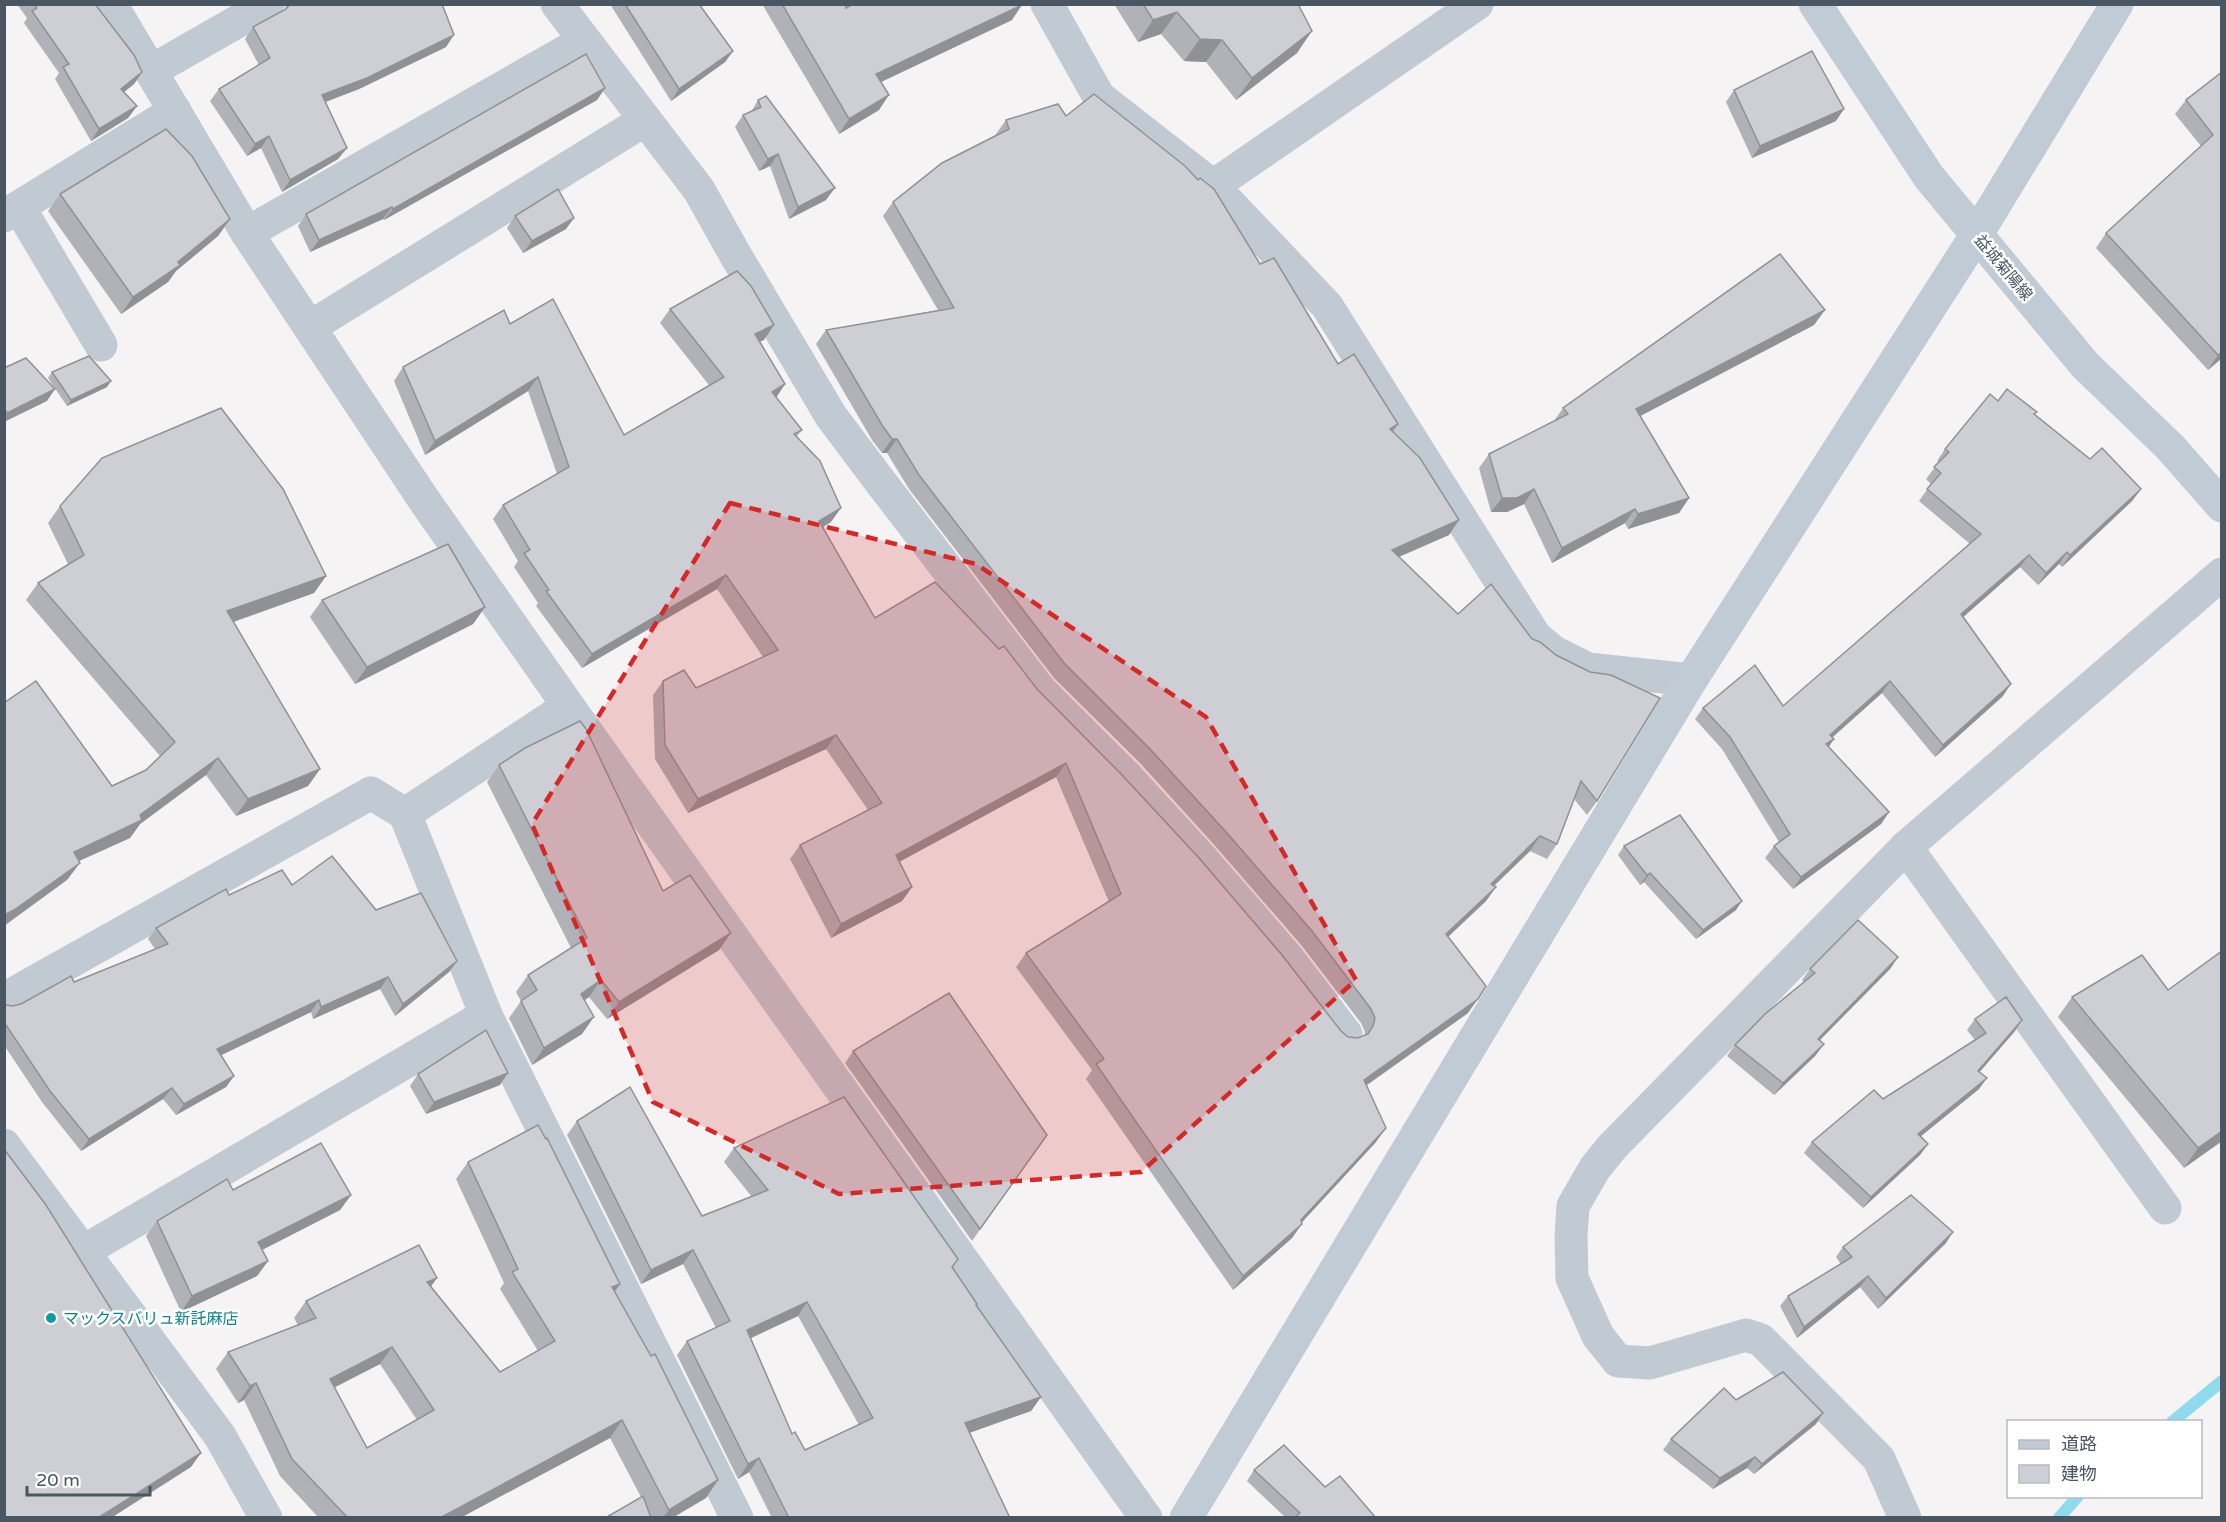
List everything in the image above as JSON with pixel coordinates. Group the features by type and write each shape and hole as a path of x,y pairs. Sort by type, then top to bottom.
{"street":[{"path":"111,4 247,234 424,500 571,711 1146,1518"},
{"path":"151,71 268,4"},
{"path":"557,4 699,190 831,416 879,480 1040,690 1126,776 1203,860 1287,957 1346,1034"},
{"path":"1047,4 1099,97 1213,186 1327,306 1534,636 1554,652 1588,669 1690,680"},
{"path":"1213,186 1477,4"},
{"name":"益城菊陽線","path":"1815,4 1929,177 2085,365 2170,447 2222,506"},
{"path":"1186,1518 1690,680 1977,234 2117,4"},
{"path":"247,234 584,41"},
{"path":"101,345 9,211 175,111"},
{"path":"310,327 645,120"},
{"path":"1905,1518 1879,1459 1761,1340 1746,1335 1650,1363 1618,1361 1598,1336 1572,1278 1573,1206 1595,1168 1612,1147 1906,847 2222,574"},
{"path":"405,814 558,713 571,711"},
{"path":"4,999 370,793 405,814 486,1015 737,1518"},
{"path":"1906,847 2165,1208"},
{"path":"84,1251 486,1015"},
{"path":"4,1145 220,1436 266,1518"}],"highlighted area":[{"path":"730,503 976,564 1206,717 1356,980 1141,1172 839,1194 653,1102 532,824"}],"building":[{"path":"34,4 95,4 134,55 142,72 121,89 137,106 99,129 63,67 69,64 32,11 37,8"},
{"path":"290,4 442,4 454,35 367,78 322,95 347,148 290,180 269,136 255,144 219,89 270,58 253,27 286,9"},
{"path":"625,4 699,4 733,51 679,89"},
{"path":"782,4 845,4 846,8 853,4 1022,5 876,74 889,95 849,119"},
{"path":"1143,4 1298,4 1312,31 1252,78 1222,40 1200,39 1177,12 1153,20"},
{"path":"1812,51 1844,109 1760,146 1734,90"},
{"path":"586,54 605,88 393,209 392,207 319,240 306,214"},
{"path":"2222,72 2222,352 2218,355 2106,233 2213,135 2186,100"},
{"path":"1094,94 1185,166 1198,180 1200,178 1214,189 1260,264 1274,258 1338,364 1354,354 1398,424 1390,429 1420,458 1459,520 1392,550 1458,614 1491,584 1532,639 1540,642 1556,655 1590,672 1611,675 1660,698 1597,801 1581,781 1557,844 1540,836 1491,884 1496,887 1446,934 1486,986 1478,999 1364,1080 1386,1128 1301,1220 1302,1224 1243,1276 1096,1064 1104,1059 1026,953 1121,894 1066,763 896,855 912,887 841,924 800,845 882,803 836,735 698,799 665,745 663,681 684,670 696,688 778,650 726,575 592,654 546,591 549,590 524,553 530,550 503,505 569,467 538,377 435,441 403,367 504,310 510,324 553,299 624,435 724,377 670,309 737,271 751,286 774,325 755,334 785,384 772,392 802,430 794,434 820,461 841,508 819,521 875,618 935,582 999,649 1004,646 1037,689 1122,775 1199,858 1282,955 1341,1031 1348,1037 1358,1038 1368,1034 1373,1026 1375,1018 1371,1009 1312,931 1227,833 1150,749 1064,663 919,475 897,439 892,439 826,330 954,308 893,202 942,163 1009,129 1006,120 1058,104 1066,116"},
{"path":"766,96 835,188 798,207 778,154 768,159 743,115 761,107 758,100"},
{"path":"166,129 192,156 230,219 178,262 180,265 133,297 60,194"},
{"path":"558,189 574,218 532,241 515,216"},
{"path":"1780,254 1825,310 1636,409 1689,498 1638,514 1635,509 1562,548 1534,489 1517,498 1502,498 1489,454 1568,414 1563,408"},
{"path":"89,356 111,381 71,400 52,372"},
{"path":"26,358 55,389 7,413 4,408 4,368"},
{"path":"2007,389 2090,459 2102,448 2141,489 2070,555 2067,552 2046,573 2029,555 1961,614 2011,684 1943,745 1890,681 1830,735 1834,739 1826,744 1889,812 1801,877 1774,846 1790,834 1730,737 1703,708 1755,665 1783,706 1981,534 1927,489 1941,473 1934,467 1949,452 1945,449 1990,394 1998,401"},
{"path":"221,408 283,489 326,576 227,611 320,769 248,799 218,758 140,815 142,820 74,852 80,863 4,915 4,703 36,681 112,786 146,770 175,742 38,583 84,555 60,506 102,458"},
{"path":"448,544 485,607 367,667 322,600"},
{"path":"580,721 586,729 663,891 690,875 731,933 619,1002 601,980 581,994 594,1017 544,1048 521,1001 537,990 528,975 587,938 499,765 525,748"},
{"path":"1680,815 1742,901 1703,930 1650,873 1647,875 1624,846"},
{"path":"332,856 376,910 421,893 457,961 403,1004 388,977 321,1007 319,1000 217,1049 234,1076 184,1104 172,1088 89,1139 50,1091 4,1022 4,1005 21,1004 71,976 74,982 168,944 156,928 226,889 229,895 282,870 292,885"},
{"path":"1858,920 1898,957 1818,1039 1824,1044 1783,1083 1735,1045 1765,1014 1815,973 1810,969"},
{"path":"2222,951 2222,1131 2198,1148 2072,997 2142,955 2168,990"},
{"path":"949,993 1047,1135 980,1229 853,1051"},
{"path":"2006,997 2022,1020 1978,1071 1987,1078 1918,1134 1928,1144 1871,1197 1812,1142 1874,1090 1883,1099 1986,1033 1975,1019"},
{"path":"486,1030 508,1073 434,1102 418,1074"},
{"path":"630,1087 702,1216 768,1190 734,1148 844,1097 958,1259 952,1267 1041,1397 965,1423 1010,1518 789,1518 759,1458 748,1464 687,1341 730,1321 693,1250 651,1270 577,1121","holes":["807,1302 873,1418 805,1450 795,1432 792,1434 747,1330"]},
{"path":"538,1125 547,1138 620,1284 612,1287 651,1356 655,1354 718,1480 669,1510 622,1420 440,1518 348,1518 292,1459 256,1383 250,1386 228,1352 316,1318 306,1301 419,1245 437,1278 427,1282 500,1372 555,1341 512,1272 518,1269 468,1162","holes":["392,1347 434,1410 367,1448 330,1379"]},
{"path":"321,1143 351,1195 258,1242 268,1261 192,1296 157,1221 227,1179 233,1190"},
{"name":"マックスバリュ新託麻店","path":"4,1149 46,1205 201,1453 98,1518 4,1518"},
{"path":"1911,1195 1953,1232 1886,1298 1868,1276 1804,1327 1788,1296 1852,1257 1843,1247"},
{"path":"1783,1372 1823,1413 1762,1464 1755,1457 1720,1478 1671,1439 1724,1388 1736,1400"},
{"path":"1284,1445 1325,1487 1340,1476 1376,1518 1294,1518 1300,1513 1254,1470"},
{"path":"643,1496 651,1518 605,1518"}],"waterway":[{"path":"2174,1420 2222,1381"},
{"path":"2059,1518 2076,1498"}],"place":[{"name":"マックスバリュ新託麻店","path":"51,1318"}]}
